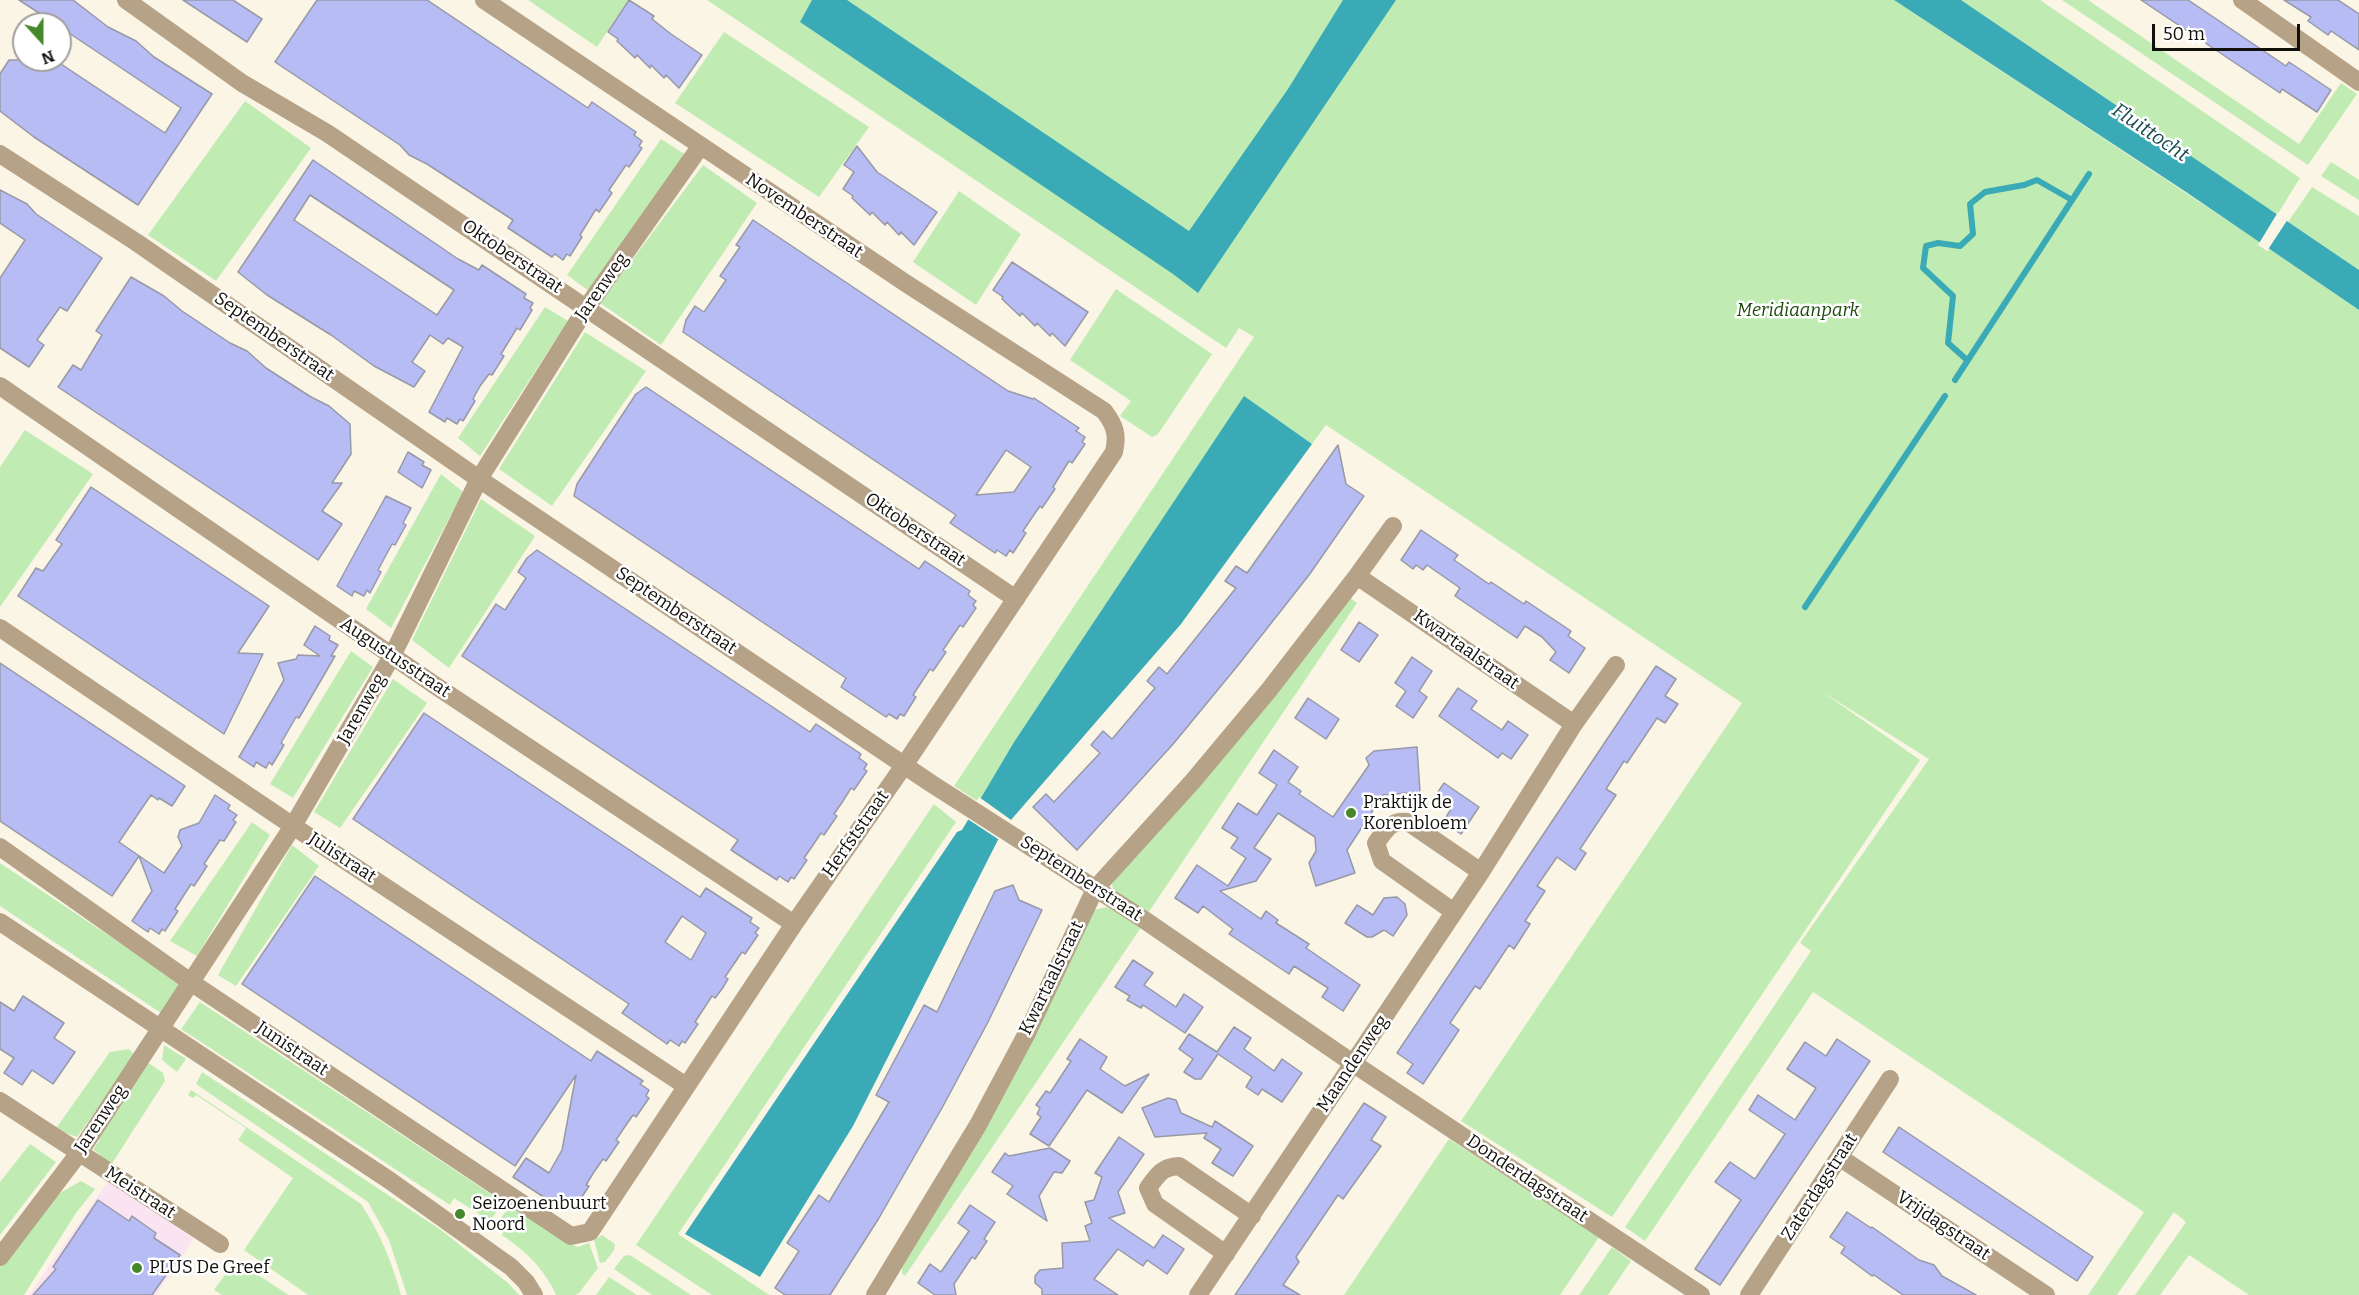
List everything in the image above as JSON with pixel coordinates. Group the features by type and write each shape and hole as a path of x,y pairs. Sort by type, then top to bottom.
{"street":[{"name":"Oktoberstraat","path":"126,0 242,82 327,133 1016,599"},
{"name":"Novemberstraat","path":"484,0 994,342 1104,411 1113,423 1117,435"},
{"path":"2242,0 2359,82"},
{"name":"Jarenweg","path":"0,1257 79,1153 293,826 392,656 478,479 587,307 700,147"},
{"name":"Septemberstraat","path":"0,154 136,242 478,479 1354,1064"},
{"name":"Augustusstraat","path":"0,386 392,656 794,924"},
{"name":"Herfststraat","path":"590,1232 794,924 905,764 1114,452 1117,435"},
{"name":"Kwartaalstraat","path":"875,1295 978,1125 1027,1033 1095,889 1209,763 1269,690 1393,526"},
{"name":"Kwartaalstraat","path":"1357,576 1574,724"},
{"name":"Julistraat","path":"0,628 293,826 686,1086"},
{"name":"Maandenweg","path":"1198,1295 1481,872 1574,724 1616,665"},
{"path":"1454,912 1382,861 1376,843 1389,824 1399,821 1408,822 1481,872"},
{"name":"Junistraat","path":"0,847 192,982 571,1236 590,1232"},
{"path":"0,922 389,1180 511,1267 526,1282 534,1295"},
{"name":"Donderdagstraat","path":"1354,1064 1701,1295"},
{"name":"Zaterdagstraat","path":"1749,1295 1890,1079"},
{"name":"Meistraat","path":"0,1101 220,1244"},
{"name":"Vrijdagstraat","path":"1839,1157 2046,1295"},
{"path":"1226,1254 1155,1204 1148,1188 1154,1179 1160,1171 1179,1166 1252,1216"}],"shaded area":[{"path":"109,1180 194,1239 156,1295 29,1295"}],"green space":[{"path":"528,0 628,0 597,47"},
{"name":"Meridiaanpark","path":"707,0 1894,0 2359,310 2359,1295 2249,1295 2189,1255 2160,1295 2135,1295 2186,1222 2174,1212 2117,1295 2088,1295 2144,1212 1813,992 1645,1241 1625,1227 1811,951 1800,943 1929,759 1821,691 1920,760 1612,1217 1461,1121 1742,703 1326,425 1312,444 1244,397 1014,742 979,802 954,786 1254,337 1239,328 1226,348"},
{"path":"1961,0 2040,0 2300,178 2277,215"},
{"path":"2062,0 2088,0 2299,144 2341,83 2357,94 2308,165"},
{"path":"724,32 869,127 819,197 675,103"},
{"path":"245,101 311,148 216,281 148,235"},
{"path":"661,139 686,155 589,291 567,275"},
{"path":"2331,162 2359,180 2359,200 2321,176"},
{"path":"703,165 757,203 661,345 600,303"},
{"path":"2312,187 2359,216 2359,270 2288,222"},
{"path":"959,191 1021,234 976,305 913,262"},
{"path":"1116,289 1212,354 1158,434 1152,437 1120,416 1131,401 1070,360"},
{"path":"545,307 568,321 480,456 458,438"},
{"path":"585,332 646,371 552,506 499,469"},
{"path":"25,430 93,474 0,607 0,467"},
{"path":"441,474 463,492 391,628 366,609"},
{"path":"481,499 535,536 449,668 412,640"},
{"path":"1349,597 1357,603 1146,916 1114,893 1112,884 1114,880"},
{"path":"351,651 373,667 293,798 270,784"},
{"path":"393,679 427,703 340,828 314,812"},
{"path":"934,804 956,822 678,1234 769,1295 712,1295 636,1245"},
{"path":"252,822 270,835 197,956 170,941"},
{"path":"292,845 319,866 236,986 218,975"},
{"path":"0,863 183,985 164,1015 0,906"},
{"path":"1107,907 1142,926 905,1276 902,1268 962,1167 1094,910"},
{"path":"200,1002 503,1202 490,1221 454,1198 450,1205 181,1029"},
{"path":"164,1045 186,1059 177,1072 162,1060"},
{"path":"129,1049 135,1056 77,1137 57,1127 110,1052"},
{"path":"147,1062 163,1073 165,1081 111,1165 93,1149 100,1140 95,1137"},
{"path":"202,1072 441,1230 508,1283 519,1295 407,1295 389,1240 368,1202 196,1084"},
{"path":"191,1090 361,1204 385,1248 401,1295 308,1295 244,1250 293,1178 238,1140 246,1128 196,1095 193,1098 188,1095"},
{"path":"1449,1139 1599,1237 1560,1295 1344,1295"},
{"path":"30,1144 56,1162 0,1235 0,1182"},
{"path":"81,1181 95,1189 76,1213 24,1295 0,1295 0,1267 54,1192 60,1193"},
{"path":"511,1205 568,1243 578,1247 589,1243 598,1268 579,1293 556,1295 534,1261 502,1235 504,1230 496,1224"},
{"path":"602,1235 615,1244 614,1250 605,1262 600,1263 594,1240"},
{"path":"1612,1247 1631,1261 1608,1295 1579,1295"},
{"path":"630,1255 691,1295 652,1295 614,1269 624,1256"},
{"path":"235,1261 289,1295 222,1295 214,1290"},
{"path":"609,1277 637,1295 596,1295"}],"water":[{"path":"812,0 847,0 1189,231 1288,89 1343,0 1396,0 1198,293 800,22"},
{"name":"Fluittocht","path":"1894,0 1961,0 2359,270 2359,310 2186,192"},
{"path":"1244,396 1312,444 1181,624 1004,828 853,1126 760,1277 685,1234 957,832 962,830 1014,742"}],"pier":[{"path":"2278,212 2288,219 2267,251 2258,245"},
{"path":"979,797 1014,822 1001,841 966,818"}],"building":[{"path":"19,0 73,0 108,27 136,41 154,57 212,94 138,205 34,137 0,111 0,74 9,60 12,60 12,72 72,71 165,133 181,108 72,35 72,12 38,12"},
{"path":"183,0 233,0 262,19 247,42"},
{"path":"317,0 427,0 588,108 592,102 636,132 634,135 642,141 639,146 642,148 629,167 626,165 609,190 612,193 599,212 596,209 570,256 567,254 563,260 555,254 552,257 508,228 513,220 427,164 409,155 400,145 275,62"},
{"path":"629,0 654,16 652,19 702,55 679,88 666,75 664,78 651,65 650,68 637,55 635,58 617,41 618,39 608,32"},
{"path":"2141,0 2188,0 2286,66 2289,62 2331,90 2317,112 2282,89 2280,93"},
{"path":"2284,0 2338,0 2359,14 2359,50 2331,31 2328,35 2308,21 2311,17"},
{"path":"857,146 877,172 937,212 914,245 901,232 899,235 887,222 885,225 872,212 870,215 852,198 853,196 843,189 854,172 844,165"},
{"path":"313,160 458,259 479,270 482,265 526,294 524,298 533,303 530,308 532,310 520,330 517,328 501,354 504,356 492,375 489,374 480,386 473,399 475,401 463,421 460,419 457,424 447,418 445,422 429,412 463,347 448,338 443,344 430,335 412,362 425,371 414,387 374,366 331,335 267,295 238,272","holes":["310,195 454,290 437,315 294,220"]},
{"path":"0,190 27,204 36,214 102,258 67,311 60,307 37,340 44,345 29,367 0,348 0,278 25,240 0,223"},
{"path":"753,220 1008,391 1034,398 1079,428 1076,431 1085,437 1082,442 1085,444 1072,463 1069,461 1053,487 1055,489 1023,531 1026,533 1013,553 1010,550 1006,556 997,550 995,553 950,523 956,515 683,332 686,320 695,306 704,312 726,280 720,276 740,247 736,245","holes":["1006,450 1031,467 1014,492 976,495"]},
{"path":"1012,262 1088,312 1065,346 1052,333 1050,336 1037,323 1035,326 1022,313 1020,316 1002,299 1003,297 993,290"},
{"path":"131,277 164,296 230,343 247,351 266,368 329,406 350,424 351,454 332,483 342,483 322,511 342,524 318,560 58,387 73,365 81,370 102,335 96,331"},
{"path":"646,387 919,569 925,561 970,591 968,595 976,601 973,605 976,608 963,627 960,625 943,650 946,652 933,671 930,669 913,695 916,697 904,716 900,714 897,719 889,714 886,717 841,687 846,678 574,496 577,484 636,394"},
{"path":"1338,445 1346,484 1364,496 1309,575 1239,664 1174,743 1077,850 1033,807 1046,794 1054,802 1100,753 1091,745 1103,731 1112,739 1155,688 1147,681 1159,667 1167,674 1236,588 1225,581 1236,566 1247,573"},
{"path":"408,452 424,462 422,465 431,470 422,488 398,472"},
{"path":"91,487 269,606 238,653 263,654 224,734 18,596 36,568 43,571 62,544 56,540"},
{"path":"386,496 411,508 403,523 406,525 395,545 392,544 378,570 381,572 370,593 367,590 364,596 354,591 352,596 337,586"},
{"path":"1421,530 1458,555 1454,560 1489,584 1491,582 1524,604 1526,601 1571,631 1568,636 1585,648 1569,673 1550,660 1556,652 1542,637 1525,626 1517,638 1455,596 1460,588 1427,565 1423,570 1416,565 1413,569 1401,560"},
{"path":"537,550 810,732 816,724 861,754 859,758 867,764 864,769 867,771 854,790 851,788 834,814 837,816 824,835 821,833 804,858 807,860 794,879 791,877 788,882 779,876 777,880 731,850 738,840 462,656 496,604 505,610 526,578 518,572 527,558"},
{"path":"1359,622 1378,635 1359,662 1341,650"},
{"path":"315,626 330,636 329,640 338,645 331,656 335,656 299,718 296,717 272,765 269,762 266,768 256,762 254,767 239,757 284,680 278,663 296,659 298,655 320,656 304,645"},
{"path":"1412,657 1432,671 1419,691 1427,697 1413,718 1396,706 1406,691 1395,683"},
{"path":"0,663 185,786 172,806 151,795 119,842 164,873 182,846 178,837 180,830 199,823 215,795 230,805 228,809 237,815 233,820 236,822 224,841 220,840 204,864 207,866 200,877 194,886 191,884 175,909 178,911 165,931 162,929 159,934 150,928 148,932 132,921 152,891 139,856 112,896 0,821"},
{"path":"1656,666 1676,679 1665,696 1678,704 1665,723 1657,718 1627,763 1624,761 1606,789 1616,795 1580,849 1586,853 1575,870 1557,857 1537,886 1545,891 1525,921 1530,924 1514,949 1509,945 1480,989 1475,986 1450,1023 1459,1030 1423,1084 1407,1073 1413,1064 1397,1053"},
{"path":"1458,688 1477,701 1471,709 1502,730 1508,721 1528,735 1511,759 1502,753 1498,758 1439,716"},
{"path":"1308,698 1339,719 1326,739 1295,718"},
{"path":"424,713 700,897 706,888 752,918 750,922 759,928 755,933 758,935 745,954 742,952 725,977 728,979 722,989 715,998 712,996 695,1022 698,1024 685,1043 682,1041 679,1046 670,1040 667,1044 622,1013 629,1004 353,819","holes":["682,916 706,933 691,960 665,942"]},
{"path":"1417,747 1420,792 1383,795 1347,850 1355,873 1316,886 1309,863 1316,851 1315,837 1278,813 1254,848 1271,859 1256,881 1220,891 1261,919 1266,911 1278,920 1276,923 1309,944 1306,948 1360,985 1343,1011 1322,997 1328,988 1294,966 1289,974 1229,934 1233,929 1203,906 1198,913 1175,898 1197,865 1228,886 1246,858 1231,848 1238,838 1222,828 1238,803 1257,815 1277,785 1259,773 1274,750 1298,767 1288,782 1301,791 1299,794 1333,817 1369,765 1366,758 1374,751"},
{"path":"1444,783 1479,807 1461,834 1443,822 1451,809 1434,798"},
{"path":"315,876 591,1061 597,1051 643,1081 640,1084 649,1090 646,1096 649,1098 636,1117 633,1115 624,1128 616,1140 619,1142 606,1161 603,1159 594,1172 586,1185 589,1186 576,1206 573,1204 570,1209 561,1203 559,1207 513,1177 526,1158 549,1173 562,1150 576,1075 515,1166 242,984"},
{"path":"1013,885 1019,900 1042,910 988,1022 942,1108 879,1218 830,1295 785,1295 775,1288 799,1251 787,1243 819,1195 829,1202 889,1102 876,1095 924,1005 937,1012 995,891"},
{"path":"1397,897 1405,904 1407,915 1393,936 1384,930 1372,937 1367,937 1345,923 1357,905 1373,915 1384,898"},
{"path":"1133,960 1153,973 1144,985 1176,1007 1184,994 1203,1007 1185,1033 1143,1005 1141,1008 1127,1000 1130,996 1115,987"},
{"path":"23,996 64,1023 54,1038 75,1052 53,1084 32,1070 22,1085 4,1073 14,1058 0,1049 0,1002 14,1011"},
{"path":"1234,1027 1251,1038 1244,1049 1274,1071 1282,1059 1302,1073 1282,1102 1262,1089 1258,1095 1246,1087 1252,1077 1218,1054 1201,1079 1195,1079 1184,1072 1193,1059 1179,1049 1189,1034 1217,1052"},
{"path":"1080,1039 1107,1057 1100,1069 1125,1086 1149,1074 1122,1113 1087,1090 1049,1146 1030,1134 1041,1117 1037,1114 1040,1108 1036,1105 1046,1091 1050,1093 1071,1061 1067,1059"},
{"path":"1837,1039 1870,1061 1720,1285 1695,1269 1741,1200 1715,1182 1730,1162 1755,1179 1785,1134 1749,1110 1758,1095 1795,1120 1816,1088 1787,1069 1805,1042 1826,1056"},
{"path":"1168,1098 1176,1100 1181,1113 1212,1127 1215,1121 1253,1146 1233,1176 1212,1163 1221,1149 1204,1138 1207,1133 1155,1137 1142,1108"},
{"path":"1364,1103 1386,1117 1371,1140 1381,1146 1343,1199 1338,1195 1296,1257 1299,1262 1283,1285 1300,1295 1235,1295"},
{"path":"1899,1127 2093,1257 2077,1281 1883,1152"},
{"path":"1119,1137 1144,1154 1118,1192 1125,1213 1109,1218 1154,1248 1163,1235 1184,1249 1167,1274 1147,1260 1143,1266 1118,1249 1094,1279 1118,1295 1042,1295 1042,1289 1035,1283 1035,1276 1040,1270 1063,1268 1062,1243 1090,1241 1085,1226 1092,1223 1085,1202 1094,1200 1102,1177 1095,1173"},
{"path":"1050,1148 1070,1161 1062,1173 1054,1172 1039,1196 1047,1221 1007,1194 1013,1186 992,1172 1005,1153 1009,1156"},
{"path":"98,1200 129,1221 132,1216 156,1233 154,1238 180,1255 152,1295 33,1295 56,1269 53,1267"},
{"path":"970,1205 995,1222 984,1239 987,1241 975,1259 972,1257 954,1284 956,1295 935,1295 918,1283 930,1264 941,1272 969,1231 958,1223"},
{"path":"1847,1212 1919,1260 1934,1265 1942,1276 1976,1295 1903,1295 1874,1275 1872,1276 1841,1253 1845,1247 1830,1237"}],"waterway":[{"path":"1955,380 2089,174"},
{"path":"1967,360 1948,343 1953,296 1923,268 1926,246 1938,243 1960,246 1973,234 1970,204 1985,192 2024,185 2037,180 2072,200"},
{"path":"1805,607 1945,396"}],"place":[{"name":"Praktijk de Korenbloem","path":"1351,813"},
{"name":"Seizoenenbuurt Noord","path":"460,1214"},
{"name":"PLUS De Greef","path":"137,1268"}]}
